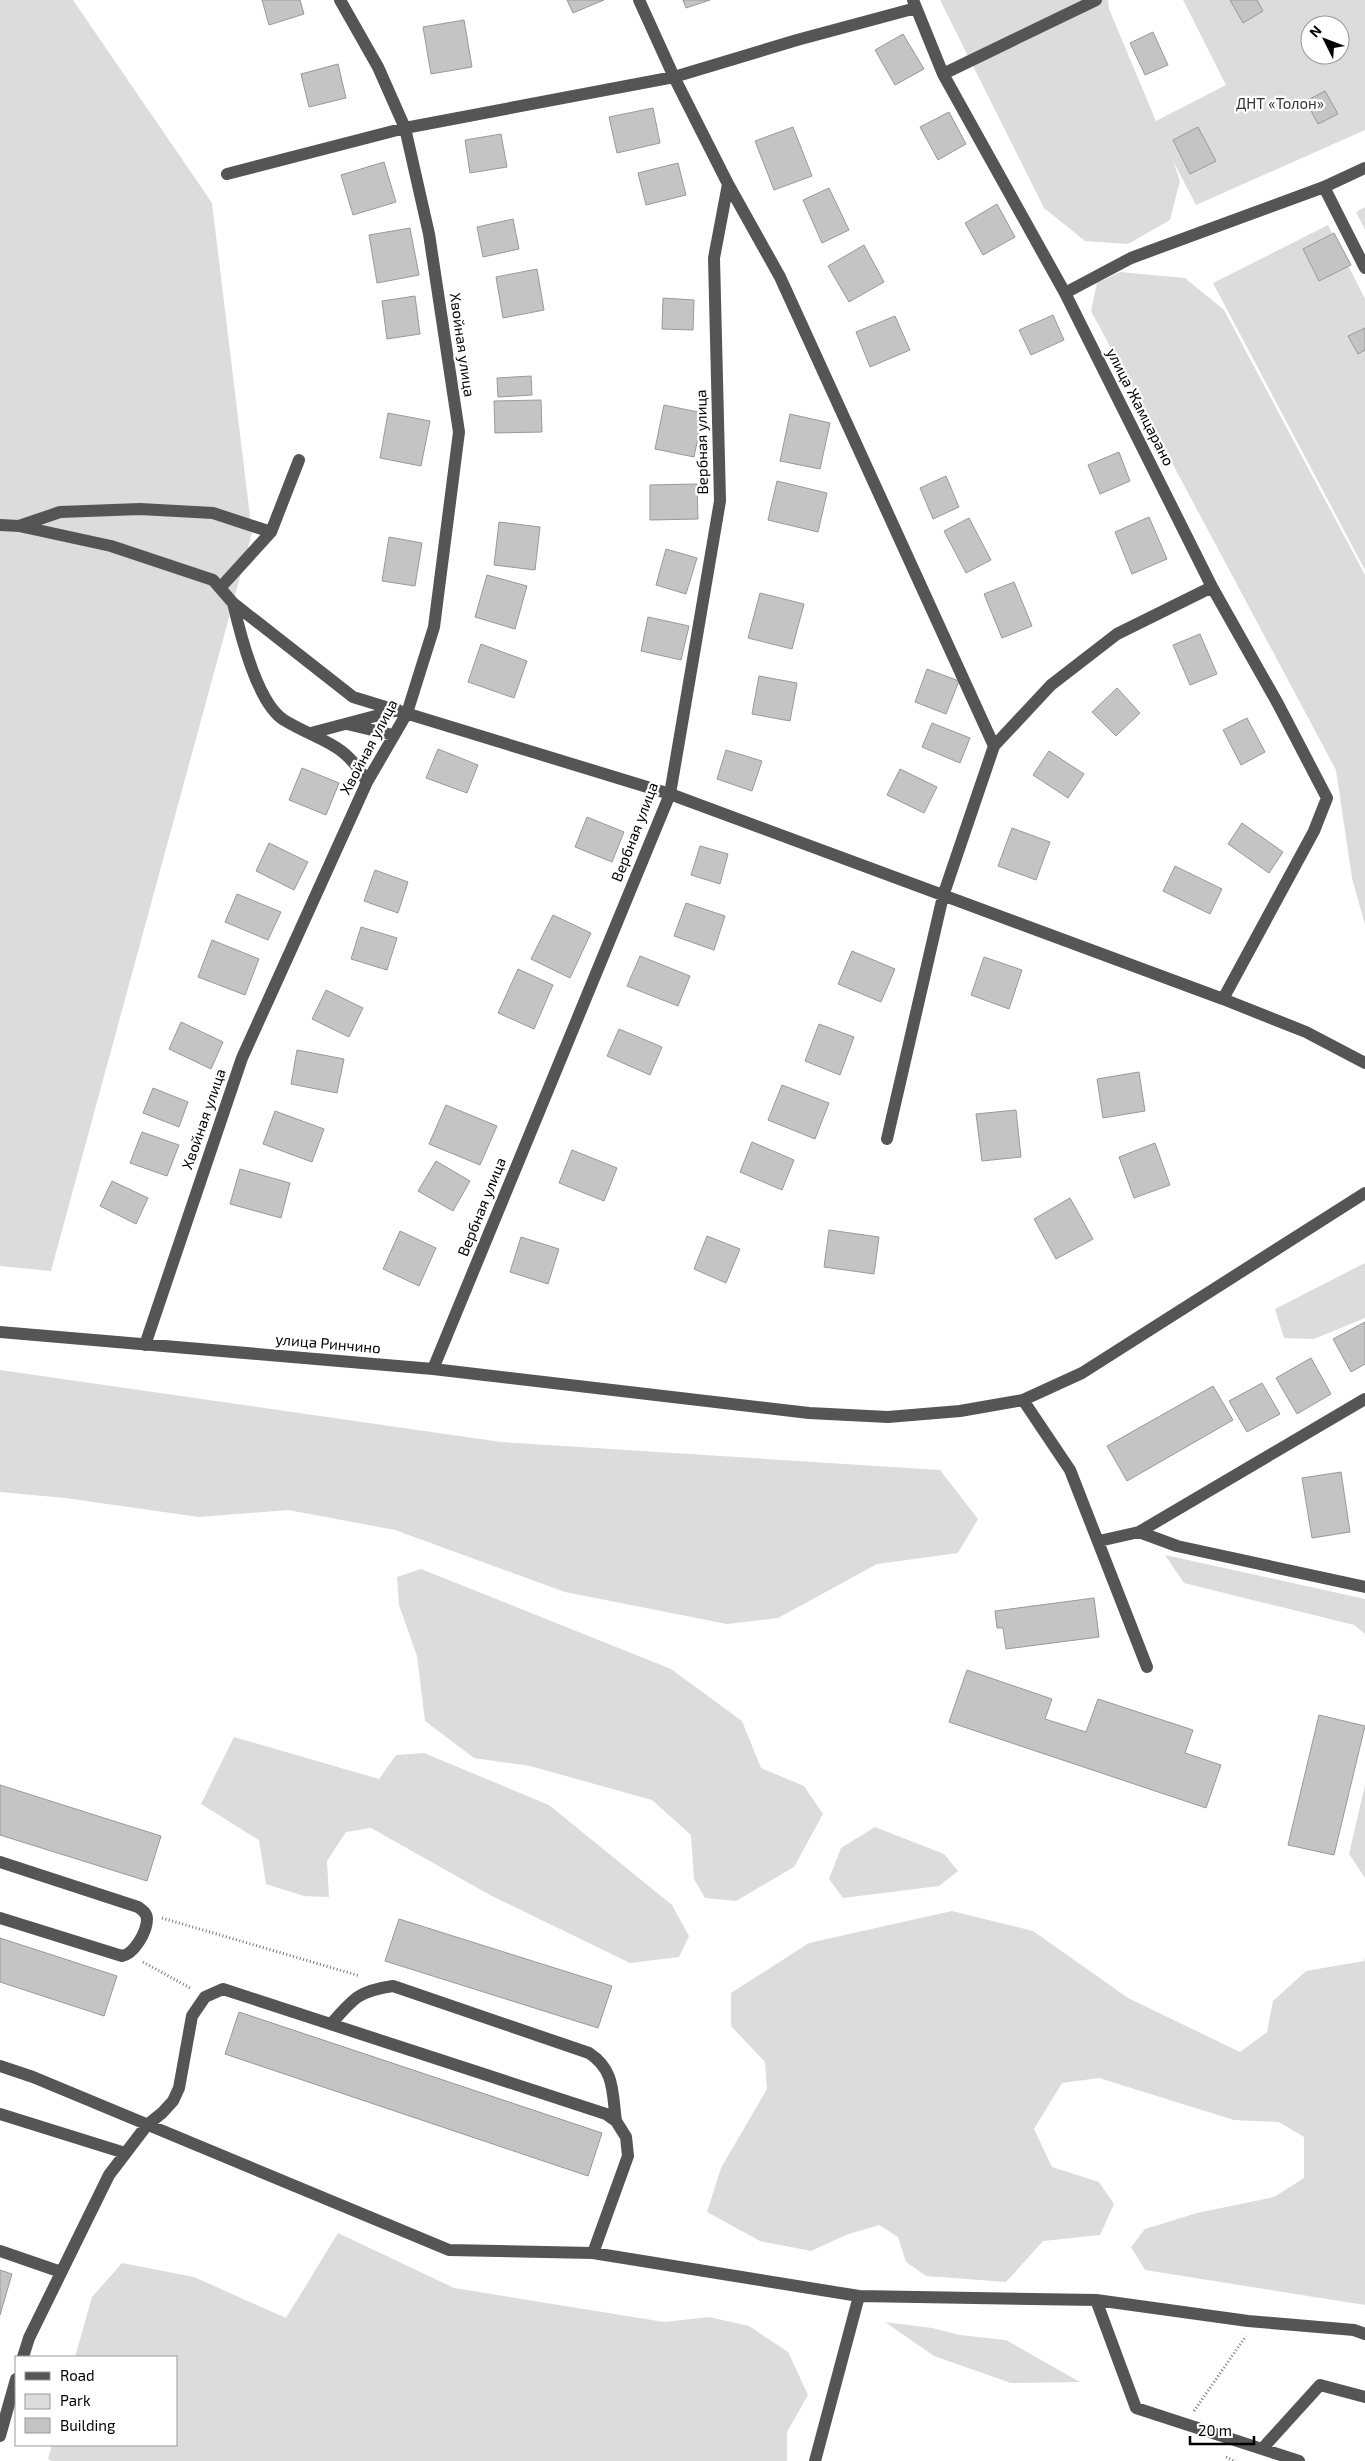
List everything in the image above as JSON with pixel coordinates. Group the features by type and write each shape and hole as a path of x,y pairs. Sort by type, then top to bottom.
{"street":[{"name":"Хвойная улица","path":"145,1345 242,1058 367,782 394,735 434,627 459,432 429,234 405,128 378,67 340,0"},
{"path":"639,0 674,77 728,184 780,277 994,746"},
{"path":"943,74 1096,0"},
{"path":"227,174 405,128 674,77 915,4"},
{"name":"улица Жамцарано","path":"915,4 943,74 1064,292 1212,587 1278,704 1327,798 1314,831 1224,998"},
{"path":"1064,292 1131,258 1324,187 1365,168"},
{"name":"Вербная улица","path":"433,1369 670,794 720,501 714,258 728,184"},
{"path":"1324,187 1365,268"},
{"path":"220,588 271,532 299,460"},
{"path":"19,526 60,512 140,509 213,512 271,532"},
{"path":"0,525 19,526 111,546 212,580 233,603 354,698 403,711 670,794 1224,998 1306,1032 1365,1063"},
{"path":"887,1139 943,896 994,746 1051,685 1117,634 1212,587"},
{"path":"233,603 242,638 264,699 282,719 348,754 367,782"},
{"path":"311,733 403,711"},
{"path":"345,724 394,735"},
{"name":"улица Ринчино","path":"0,1332 433,1369 809,1413 888,1417 960,1411 1023,1400 1082,1373 1365,1193"},
{"path":"1099,1542 1139,1532 1365,1399"},
{"path":"1023,1400 1070,1470 1147,1667"},
{"path":"1139,1532 1177,1546 1365,1587"},
{"path":"0,1862 138,1907 145,1912 147,1920 136,1948 130,1955 122,1956 0,1918"},
{"path":"331,2024 354,1999 370,1989 393,1986 589,2053 601,2061 608,2071 616,2120 626,2137 628,2156 593,2253"},
{"path":"23,2356 29,2338 109,2174 147,2125 168,2107 179,2088 192,2016 205,1997 223,1989 606,2114 616,2120"},
{"path":"0,2066 33,2077 449,2250 593,2253 859,2296 1096,2300 1248,2321 1354,2330 1365,2334"},
{"path":"0,2114 125,2153"},
{"path":"0,2251 61,2272"},
{"path":"815,2461 859,2296"},
{"path":"1096,2300 1136,2408 1299,2461"},
{"path":"0,2436 15,2383"},
{"path":"1262,2449 1320,2385 1365,2397"}],"path":[{"path":"145,1912 364,1978"},
{"path":"130,1955 205,1997"},
{"path":"1189,2425 1192,2415 1246,2337"},
{"path":"1218,2452 1234,2461"}],"green space":[{"path":"0,0 73,0 212,203 252,533 51,1271 0,1266"},
{"name":"ДНТ «Толон»","path":"940,0 1108,0 1109,9 1156,121 1226,85 1183,0 1365,0 1365,130 1196,205 1173,161 1180,181 1170,220 1128,244 1085,241 1044,208"},
{"path":"1365,207 1365,230 1356,212"},
{"path":"1328,225 1365,299 1365,570 1213,283"},
{"path":"1120,272 1185,278 1224,310 1365,575 1365,925 1352,878 1336,770 1091,311 1097,283"},
{"path":"1365,1263 1365,1318 1314,1339 1284,1338 1275,1309"},
{"path":"0,1370 501,1442 940,1470 978,1519 958,1553 877,1564 778,1618 727,1624 565,1592 395,1530 288,1510 199,1517 65,1498 0,1492"},
{"path":"1165,1555 1365,1599 1365,1634 1354,1625 1184,1583"},
{"path":"421,1569 671,1669 742,1721 761,1768 804,1786 823,1814 794,1867 736,1901 705,1898 694,1879 691,1835 652,1800 530,1766 474,1758 425,1721 417,1656 399,1605 397,1577"},
{"path":"234,1737 379,1779 396,1755 424,1753 549,1805 672,1905 689,1936 679,1957 630,1963 490,1895 371,1828 346,1832 327,1861 329,1897 304,1896 266,1884 259,1840 201,1804"},
{"path":"1365,1785 1365,1878 1349,1854"},
{"path":"875,1827 944,1854 958,1871 939,1886 843,1898 829,1879 841,1848"},
{"path":"952,1911 1033,1931 1128,1998 1240,2052 1267,2032 1273,2001 1306,1971 1364,1961 1365,1957 1365,2305 1145,2270 1131,2247 1145,2229 1197,2213 1274,2197 1304,2178 1304,2137 1279,2122 1234,2120 1099,2078 1062,2083 1034,2129 1052,2167 1099,2182 1114,2204 1100,2235 1043,2241 1006,2282 926,2276 906,2262 898,2237 879,2225 846,2235 811,2251 760,2241 707,2212 721,2168 767,2089 765,2062 731,2026 731,1993 809,1943"},
{"path":"338,2233 454,2288 664,2322 709,2317 749,2326 788,2352 808,2395 787,2432 787,2461 52,2461 48,2459 52,2446 178,2446 178,2356 75,2356 92,2297 122,2263 194,2277 286,2318"},
{"path":"885,2322 932,2328 960,2335 1006,2340 1080,2382 1011,2383 934,2356"}],"building":[{"path":"262,0 300,0 304,14 269,25"},
{"path":"567,0 604,0 573,13"},
{"path":"683,0 710,0 686,8"},
{"path":"1230,0 1257,0 1263,11 1243,23"},
{"path":"464,20 472,67 431,74 423,27"},
{"path":"1153,32 1168,65 1145,75 1130,43"},
{"path":"903,34 924,69 895,85 875,50"},
{"path":"338,64 346,98 309,107 301,74"},
{"path":"1325,91 1338,114 1318,124 1306,101"},
{"path":"653,108 660,143 617,153 609,117"},
{"path":"949,112 966,144 938,160 920,127"},
{"path":"793,127 812,176 774,190 755,141"},
{"path":"1198,127 1216,161 1190,174 1173,140"},
{"path":"501,134 507,167 470,173 465,140"},
{"path":"384,162 396,202 353,215 341,175"},
{"path":"678,163 686,195 646,205 638,173"},
{"path":"829,188 849,230 822,243 803,200"},
{"path":"997,204 1015,237 983,255 965,223"},
{"path":"513,219 519,249 483,257 477,227"},
{"path":"410,228 419,275 377,283 369,235"},
{"path":"1334,233 1351,265 1319,281 1303,249"},
{"path":"864,245 884,282 849,302 828,266"},
{"path":"537,269 544,310 503,318 496,277"},
{"path":"415,296 420,334 387,339 382,301"},
{"path":"663,298 694,300 693,330 662,329"},
{"path":"1053,315 1064,340 1031,355 1019,330"},
{"path":"895,316 910,350 870,367 856,332"},
{"path":"1365,328 1365,350 1358,354 1348,336"},
{"path":"531,376 532,395 498,397 497,378"},
{"path":"541,400 542,432 495,433 494,401"},
{"path":"664,405 703,413 694,457 655,449"},
{"path":"388,413 430,421 421,466 380,458"},
{"path":"790,414 830,423 820,469 780,461"},
{"path":"1119,452 1130,481 1100,494 1088,465"},
{"path":"946,476 959,507 933,519 920,488"},
{"path":"777,481 827,493 818,532 768,520"},
{"path":"697,484 698,519 650,520 650,485"},
{"path":"1149,517 1167,559 1132,574 1115,532"},
{"path":"969,518 991,560 966,573 944,531"},
{"path":"499,522 540,527 535,570 494,565"},
{"path":"389,537 422,543 415,586 382,581"},
{"path":"666,549 697,558 686,594 656,585"},
{"path":"487,575 527,586 515,629 475,617"},
{"path":"1014,582 1032,626 1002,638 984,594"},
{"path":"760,593 804,604 792,649 748,638"},
{"path":"648,617 689,626 681,660 641,651"},
{"path":"1200,634 1217,674 1190,685 1173,645"},
{"path":"481,644 527,661 514,698 468,682"},
{"path":"927,669 959,681 946,714 915,702"},
{"path":"759,676 797,683 790,721 752,714"},
{"path":"1117,688 1140,713 1116,736 1092,712"},
{"path":"1247,718 1265,752 1241,765 1223,730"},
{"path":"932,723 970,738 960,763 922,747"},
{"path":"438,749 478,765 467,793 426,778"},
{"path":"726,750 762,761 752,791 717,779"},
{"path":"1049,751 1084,774 1068,798 1033,775"},
{"path":"302,768 339,783 326,815 289,800"},
{"path":"900,769 937,787 924,813 887,795"},
{"path":"587,817 624,832 612,862 575,847"},
{"path":"1242,823 1283,852 1269,873 1228,844"},
{"path":"1012,828 1050,842 1036,880 998,866"},
{"path":"269,843 308,862 294,890 256,871"},
{"path":"700,846 728,854 720,884 691,875"},
{"path":"1175,866 1222,889 1210,914 1163,891"},
{"path":"375,870 408,882 398,913 364,901"},
{"path":"237,894 281,912 268,940 225,922"},
{"path":"686,903 725,916 714,950 674,936"},
{"path":"553,915 591,933 570,978 531,959"},
{"path":"361,927 397,938 387,970 351,959"},
{"path":"212,940 259,959 245,995 198,977"},
{"path":"852,951 895,969 881,1002 838,984"},
{"path":"640,956 690,976 678,1006 627,986"},
{"path":"984,957 1022,970 1009,1009 971,995"},
{"path":"518,969 553,985 534,1029 498,1013"},
{"path":"326,990 363,1008 349,1037 312,1019"},
{"path":"181,1022 223,1042 211,1069 169,1049"},
{"path":"819,1024 854,1037 840,1075 805,1061"},
{"path":"619,1029 662,1047 650,1075 607,1056"},
{"path":"297,1050 344,1059 337,1093 291,1084"},
{"path":"1139,1072 1145,1111 1103,1118 1097,1079"},
{"path":"782,1085 829,1103 815,1139 768,1120"},
{"path":"153,1088 188,1102 179,1127 143,1113"},
{"path":"446,1105 497,1126 480,1165 429,1144"},
{"path":"1016,1110 1021,1157 982,1161 976,1114"},
{"path":"275,1111 324,1129 312,1162 263,1144"},
{"path":"142,1132 179,1145 167,1176 130,1163"},
{"path":"752,1142 794,1160 782,1190 740,1172"},
{"path":"1155,1143 1170,1185 1134,1198 1119,1157"},
{"path":"572,1150 617,1168 604,1201 559,1183"},
{"path":"436,1161 470,1181 453,1211 418,1191"},
{"path":"240,1169 290,1183 281,1218 230,1204"},
{"path":"112,1181 148,1198 136,1224 100,1206"},
{"path":"1070,1198 1093,1239 1056,1259 1034,1219"},
{"path":"829,1230 879,1237 874,1274 824,1267"},
{"path":"400,1231 436,1248 419,1286 383,1269"},
{"path":"707,1236 740,1249 726,1283 694,1269"},
{"path":"521,1237 559,1249 548,1284 510,1272"},
{"path":"1365,1322 1365,1364 1351,1372 1333,1339"},
{"path":"1311,1358 1331,1394 1297,1414 1276,1378"},
{"path":"1262,1383 1280,1414 1247,1432 1229,1401"},
{"path":"1213,1386 1233,1420 1127,1481 1107,1446"},
{"path":"1341,1472 1350,1532 1312,1538 1302,1478"},
{"path":"1094,1598 1099,1637 1006,1649 1003,1628 997,1628 995,1611"},
{"path":"967,1670 1052,1699 1045,1719 1086,1732 1098,1699 1193,1730 1185,1753 1221,1765 1206,1808 949,1722"},
{"path":"1319,1715 1365,1726 1334,1855 1288,1845"},
{"path":"0,1785 161,1836 147,1881 0,1835"},
{"path":"399,1919 612,1986 598,2028 385,1961"},
{"path":"0,1938 117,1976 104,2016 0,1982"},
{"path":"239,2012 602,2133 588,2176 225,2054"},
{"path":"0,2270 12,2274 0,2315"}]}
